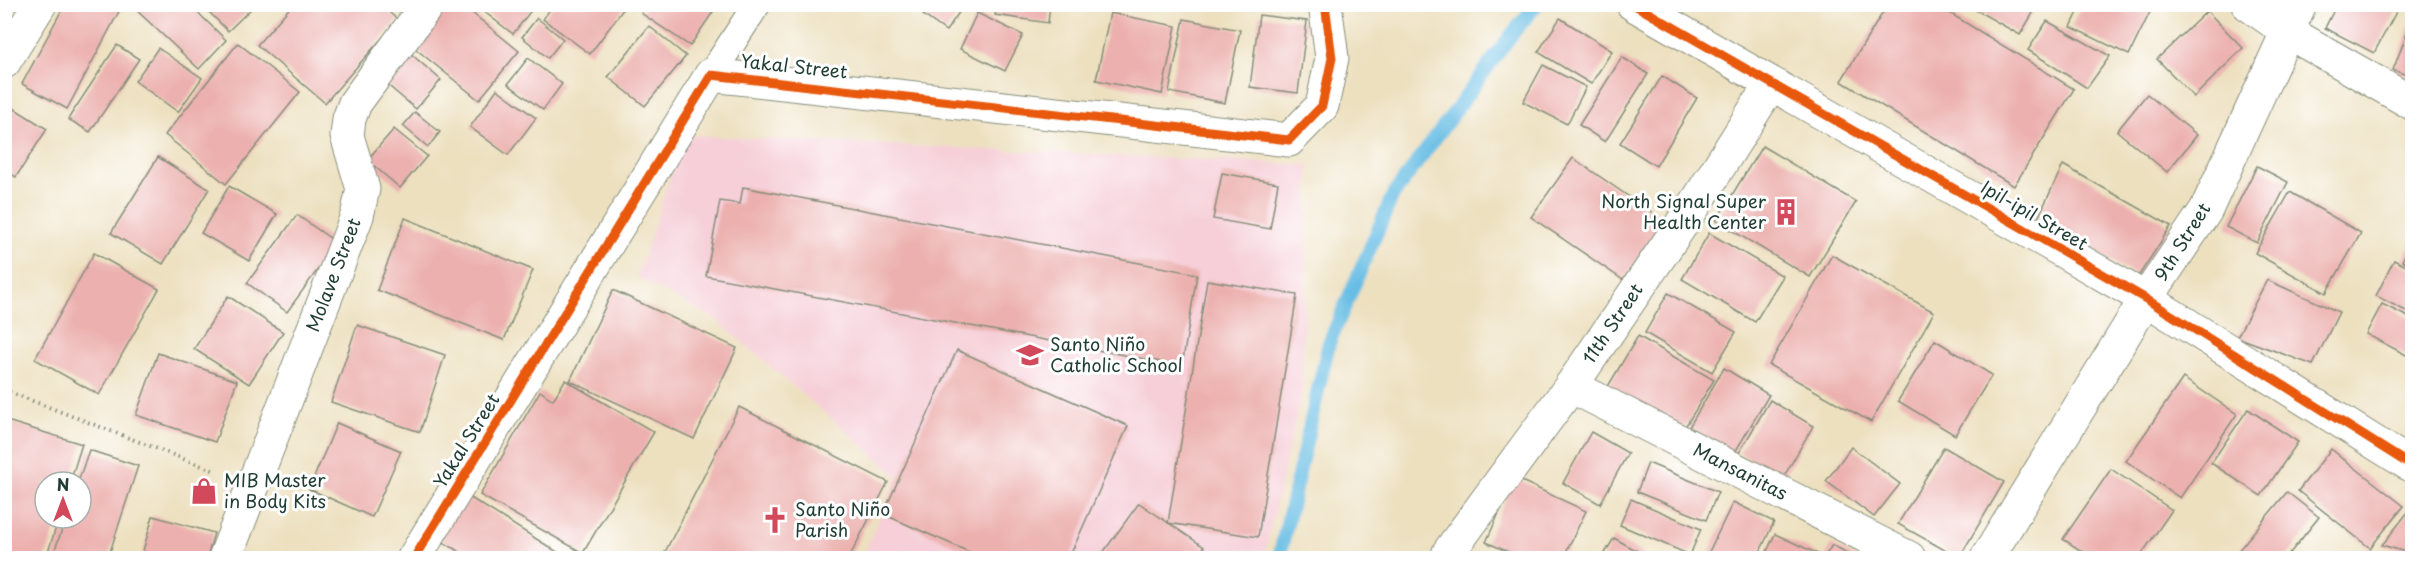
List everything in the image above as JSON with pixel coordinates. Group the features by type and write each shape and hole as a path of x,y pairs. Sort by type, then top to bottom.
{"street":[{"path":"4,62 40,4"},
{"name":"Molave Street","path":"225,558 357,216 363,189 347,136 349,119 355,103 428,4"},
{"name":"Yakal Street","path":"414,558 711,75 1289,140 1322,106 1332,58 1325,4"},
{"name":"Ipil-ipil Street","path":"1633,4 2146,299 2412,466"},
{"path":"2248,4 2294,18 2412,103"},
{"name":"9th Street","path":"1987,558 2146,299 2205,210 2294,18"},
{"name":"11th Street","path":"1454,556 1698,200 1771,84"},
{"name":"Mansanitas","path":"1571,386 1909,558"}],"lane":[{"path":"711,75 757,4"}],"path":[{"path":"4,390 252,485"}],"shaded area":[{"name":"Santo Niño Catholic School","path":"684,135 1309,165 1302,391 1264,558 868,558 863,555 898,476 715,319 637,277"}],"building":[{"path":"65,4 123,4 67,109 22,84"},
{"path":"134,4 189,4 226,40 199,69 132,6"},
{"path":"201,4 256,4 228,31"},
{"path":"293,4 380,4 398,20 325,103 257,45"},
{"path":"445,4 461,4 519,51 479,100 412,46"},
{"path":"474,4 536,4 513,34"},
{"path":"554,4 627,4 590,54 543,19"},
{"path":"647,4 709,4 715,9 690,46 641,13"},
{"path":"931,4 965,4 946,31 923,15"},
{"path":"997,4 1050,4 1048,23 995,15"},
{"path":"1888,4 1935,4 2074,89 2014,186 1841,81"},
{"path":"1976,4 2030,4 2036,8 2020,35 1974,9"},
{"path":"2082,4 2154,4 2129,55 2071,27"},
{"path":"2337,4 2382,4 2396,12 2374,53 2325,28"},
{"path":"2207,11 2243,48 2194,97 2157,59"},
{"path":"977,13 1023,35 1005,71 960,49"},
{"path":"1110,13 1176,26 1162,94 1096,80"},
{"path":"1259,15 1307,21 1298,93 1250,87"},
{"path":"537,18 563,39 548,58 522,37"},
{"path":"1560,18 1612,51 1591,84 1538,52"},
{"path":"1184,19 1240,30 1225,103 1169,92"},
{"path":"2412,20 2412,77 2393,70"},
{"path":"2047,21 2110,56 2087,88 2028,50"},
{"path":"649,26 686,56 645,106 608,77"},
{"path":"238,43 300,92 226,184 165,135"},
{"path":"117,45 139,59 90,132 68,119"},
{"path":"403,47 441,80 416,109 378,77"},
{"path":"158,48 202,78 178,112 135,81"},
{"path":"1622,57 1648,74 1605,142 1579,125"},
{"path":"528,58 562,84 543,110 508,84"},
{"path":"1543,65 1586,87 1567,124 1523,102"},
{"path":"1662,76 1697,98 1656,166 1620,143"},
{"path":"497,89 536,118 508,155 470,127"},
{"path":"2147,94 2197,135 2167,172 2117,131"},
{"path":"4,102 47,129 16,177 4,170"},
{"path":"415,112 440,132 428,147 403,126"},
{"path":"394,129 427,156 400,188 367,160"},
{"name":"North Signal Super Health Center","path":"1762,146 1856,202 1810,277 1716,221"},
{"path":"158,157 209,189 163,264 111,233"},
{"path":"1573,158 1664,221 1623,280 1531,217"},
{"path":"2063,165 2171,226 2138,277 2038,218"},
{"path":"2257,166 2288,182 2257,243 2226,227"},
{"path":"1222,173 1278,183 1270,229 1213,219"},
{"path":"229,186 277,214 249,261 201,233"},
{"path":"743,187 1197,274 1182,366 706,276 720,201 740,204"},
{"path":"2290,192 2361,233 2326,293 2255,253"},
{"path":"297,215 337,243 287,312 247,283"},
{"path":"405,218 533,270 504,340 377,290"},
{"path":"1709,233 1783,276 1755,322 1682,279"},
{"path":"2412,241 2412,266 2402,261"},
{"path":"94,253 159,289 99,395 35,359"},
{"path":"1832,255 1934,312 1871,422 1769,365"},
{"path":"2394,260 2412,269 2412,314 2376,296"},
{"path":"1207,280 1297,295 1258,537 1168,523"},
{"path":"2267,280 2339,312 2313,365 2237,337"},
{"path":"613,290 737,348 694,439 570,381"},
{"path":"1668,293 1736,332 1712,372 1645,333"},
{"path":"228,296 283,332 249,384 194,349"},
{"path":"2382,304 2412,319 2412,358 2366,334"},
{"path":"357,325 445,355 420,432 331,402"},
{"path":"1638,336 1714,380 1682,432 1607,388"},
{"path":"1935,340 1992,375 1955,435 1898,401"},
{"path":"957,350 1128,426 1069,558 983,558 883,514"},
{"path":"158,353 237,381 215,442 136,415"},
{"path":"1724,368 1769,395 1734,454 1689,427"},
{"path":"2183,378 2237,414 2180,498 2126,461"},
{"path":"565,380 654,432 583,553 480,495 540,391 553,400"},
{"path":"1770,400 1813,426 1783,478 1739,453"},
{"name":"Santo Niño Parish","path":"739,407 888,482 849,558 662,558"},
{"path":"2248,409 2298,442 2261,496 2211,463"},
{"path":"7,421 82,444 74,470 33,470 33,530 55,530 46,558 4,558 4,428"},
{"path":"337,423 401,451 372,517 309,489"},
{"path":"1591,432 1628,453 1600,504 1563,483"},
{"path":"1851,447 1900,484 1874,517 1826,481"},
{"path":"1944,447 2004,482 1959,558 1898,524"},
{"path":"2331,449 2404,506 2370,548 2298,491"},
{"path":"89,450 138,466 108,558 52,558 62,530 93,530 93,470 82,470"},
{"path":"1648,463 1718,492 1706,520 1637,492"},
{"path":"2111,469 2172,510 2139,558 2092,558 2063,539"},
{"path":"1515,478 1586,511 1563,558 1522,558 1486,542"},
{"path":"2287,492 2319,517 2286,558 2245,558 2237,552"},
{"path":"466,495 567,558 470,558 438,539"},
{"path":"1631,499 1701,529 1690,555 1620,525"},
{"path":"1733,502 1774,522 1757,558 1706,558"},
{"path":"1139,503 1204,547 1196,558 1099,558"},
{"path":"2412,507 2412,554 2382,545"},
{"path":"153,516 214,533 207,558 141,558"},
{"path":"1775,534 1818,554 1816,558 1764,558"},
{"path":"1614,538 1650,558 1602,558"},
{"path":"1832,545 1857,558 1824,558"}],"waterway":[{"path":"1279,558 1329,343 1393,195 1512,34 1537,4"}],"cycle path":[{"path":"414,558 711,75 1289,140 1322,106 1332,58 1325,4"},
{"path":"1633,4 2146,299 2412,466"}],"place":[{"name":"North Signal Super Health Center","path":"1786,212"},
{"name":"Santo Niño Catholic School","path":"1030,355"},
{"name":"MIB Master in Body Kits","path":"204,491"},
{"name":"Santo Niño Parish","path":"775,520"}]}
